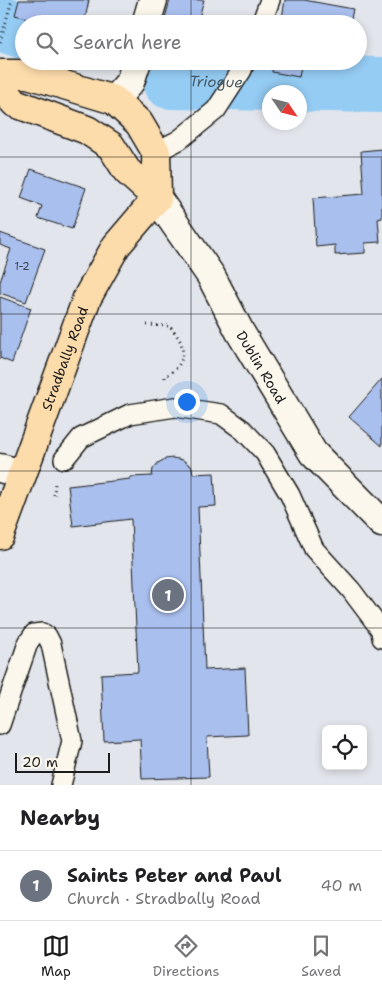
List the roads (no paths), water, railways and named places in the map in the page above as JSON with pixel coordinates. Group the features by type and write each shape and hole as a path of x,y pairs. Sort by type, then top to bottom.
{"main road":[{"path":"149,15 153,0"},
{"path":"0,74 28,74 127,81 139,123 156,152 157,198"},
{"path":"0,86 15,103 87,130 111,146 127,171 157,198"},
{"name":"Stradbally Road","path":"0,535 11,471 86,298 116,246 157,198"},
{"name":"Dublin Road","path":"157,198 211,276 245,340 313,453 382,523"}],"lane":[{"path":"264,15 270,0"},
{"path":"156,152 179,140 216,110 241,70"},
{"path":"64,459 80,438 130,414 175,407 221,414 243,430 265,453 290,495 314,549 352,590 381,630 382,638"},
{"path":"0,725 28,643 34,634 42,633 47,636 51,644 72,741 61,785"}],"waterway":[{"name":"Triogue","path":"0,23 15,28"},
{"name":"Triogue","path":"170,81 382,85"}],"place":[{"name":"Saints Peter and Paul","path":"168,595"}]}
